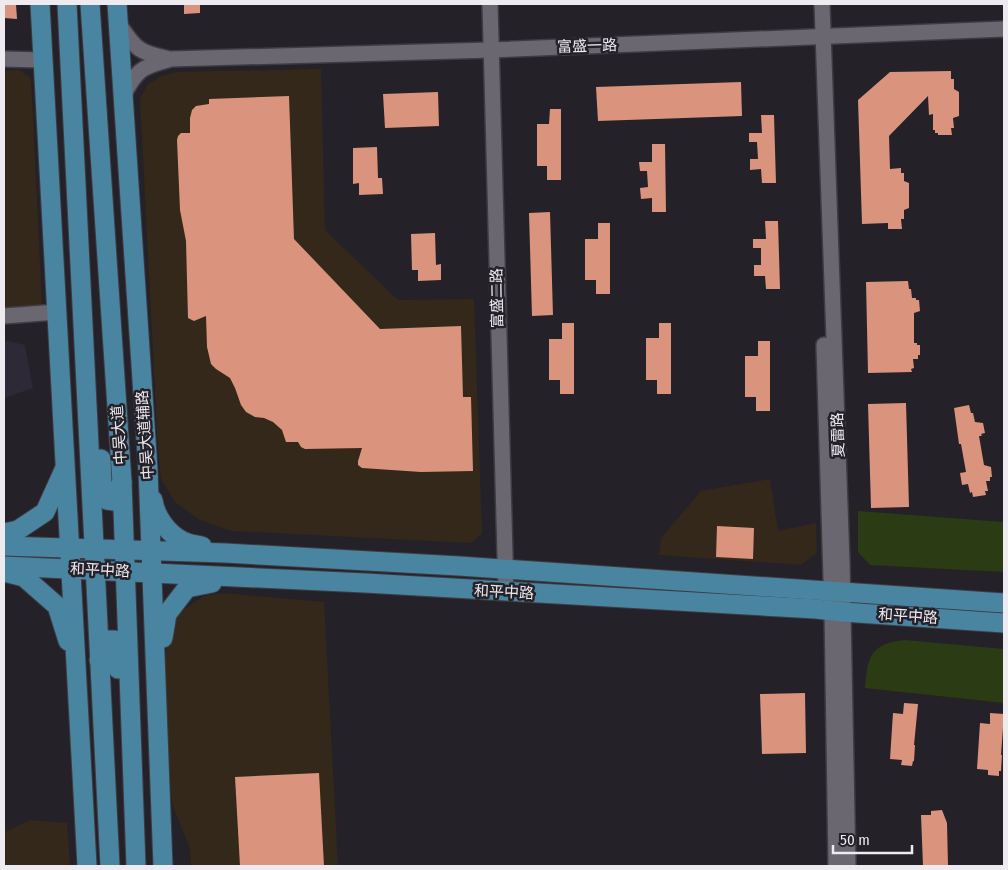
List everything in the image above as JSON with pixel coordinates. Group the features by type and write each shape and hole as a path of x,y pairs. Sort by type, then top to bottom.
{"main road":[{"path":"40,4 87,866"},
{"name":"中吴大道","path":"66,4 98,661 110,866"},
{"name":"中吴大道","path":"90,4 122,482 136,866"},
{"name":"中吴大道辅路","path":"117,4 148,470 163,866"},
{"path":"69,48 74,38 77,37 83,48 88,179 104,226"},
{"path":"44,90 59,127 64,181 77,214"},
{"path":"106,256 115,217 112,187 126,135"},
{"path":"78,243 92,278 102,483 107,500 114,501 122,482"},
{"path":"61,396 68,364 82,324"},
{"path":"118,434 149,511"},
{"path":"4,533 18,530 45,512 65,466"},
{"path":"148,470 154,507 166,527 182,541 225,553"},
{"name":"和平中路","path":"4,546 225,553 504,569 1004,603"},
{"name":"和平中路","path":"4,566 365,583 838,611 1004,623"},
{"path":"4,572 24,577 57,606 76,668 88,693 92,754 107,814"},
{"path":"157,678 167,614 187,588 205,583 262,579"},
{"path":"98,661 106,640 114,640 118,650 120,750 136,866"},
{"path":"135,831 159,757"},
{"path":"103,758 116,838 118,866"}],"street":[{"name":"富盛二路","path":"490,4 506,592"},
{"name":"夏雷路","path":"815,4 820,37"},
{"name":"夏雷路","path":"822,4 820,37 837,591 848,866"},
{"path":"118,23 132,44 139,49 147,54 170,59"},
{"name":"富盛一路","path":"170,59 491,50 1004,29"},
{"path":"4,59 42,60"},
{"path":"123,96 133,77 150,65 170,59"},
{"path":"4,316 57,312"},
{"name":"夏雷路","path":"836,866 838,611"}],"shaded area":[{"path":"321,69 325,230 398,300 474,299 482,534 471,543 232,531 200,520 175,502 161,479 140,99 147,85 161,76 177,72"},
{"path":"19,70 31,78 42,306 4,309 4,71"},
{"path":"4,340 25,345 33,388 4,398"},
{"path":"770,479 778,531 816,523 817,553 801,565 659,555 661,538 701,491"},
{"path":"223,593 324,602 338,866 191,866 190,848 172,804 164,679 168,633 178,615 193,603 204,596"},
{"path":"30,820 67,823 70,866 4,866 5,832"}],"green space":[{"path":"858,511 1004,522 1004,572 870,565 858,552"},
{"path":"905,640 1004,649 1004,703 865,688 867,668 878,648 885,644"}],"building":[{"path":"4,4 16,4 17,19 4,18"},
{"path":"184,4 200,4 200,13 184,14"},
{"path":"951,71 951,79 954,79 954,89 959,92 959,116 953,118 954,128 951,128 952,135 938,135 933,130 933,114 929,115 928,96 889,136 890,169 901,168 901,173 904,173 904,181 909,183 909,208 904,210 904,219 901,219 902,229 888,229 888,223 862,224 858,100 890,72"},
{"path":"741,82 742,116 598,121 596,87"},
{"path":"438,92 439,126 385,128 383,94"},
{"path":"289,96 294,239 380,329 461,326 463,397 471,397 473,471 421,472 362,468 358,465 358,461 362,448 305,449 298,442 286,442 282,430 273,422 255,417 246,412 241,405 230,378 211,364 207,347 206,316 194,321 188,318 186,241 180,210 178,136 181,133 190,133 192,110 196,106 209,104 209,99"},
{"path":"550,109 561,109 561,180 547,180 547,166 537,166 537,124 549,124"},
{"path":"761,115 774,115 776,183 762,183 761,169 750,170 750,159 758,159 757,142 749,142 749,133 762,133"},
{"path":"652,144 665,144 666,212 652,212 652,198 641,199 640,188 648,187 647,171 640,171 639,162 652,162"},
{"path":"377,147 378,178 382,178 383,194 359,195 359,183 353,184 353,148"},
{"path":"550,212 553,315 532,316 529,213"},
{"path":"765,221 778,221 780,289 766,289 765,276 754,276 754,265 761,265 761,248 753,248 753,239 766,239"},
{"path":"598,223 610,223 610,294 596,294 596,280 585,280 585,239 598,239"},
{"path":"435,233 436,265 441,264 441,280 418,281 418,270 412,270 411,234"},
{"path":"908,281 912,298 919,300 920,311 914,313 914,343 920,345 920,355 918,355 918,359 913,359 914,368 911,369 912,372 868,373 866,282"},
{"path":"562,323 574,323 574,394 560,394 560,380 549,380 549,339 562,339"},
{"path":"659,323 671,323 671,394 657,394 657,380 646,380 646,338 659,338"},
{"path":"758,341 770,341 770,411 756,411 756,397 745,397 745,356 758,356"},
{"path":"906,403 909,507 871,508 868,404"},
{"path":"969,405 975,422 983,423 985,433 979,436 984,465 991,467 992,477 990,477 990,481 986,481 988,491 985,491 986,495 973,497 968,484 962,485 960,473 966,472 961,444 959,444 954,408"},
{"path":"717,526 754,528 753,559 716,557"},
{"path":"805,693 806,753 762,754 760,694"},
{"path":"904,703 918,704 914,761 912,766 901,765 902,760 890,759 893,713 903,714"},
{"path":"990,713 1004,714 1001,771 999,771 999,776 988,775 988,770 977,769 980,723 990,724"},
{"path":"319,773 324,866 240,866 235,777"},
{"path":"942,810 947,823 948,866 923,866 921,815 931,815 931,811"}]}
